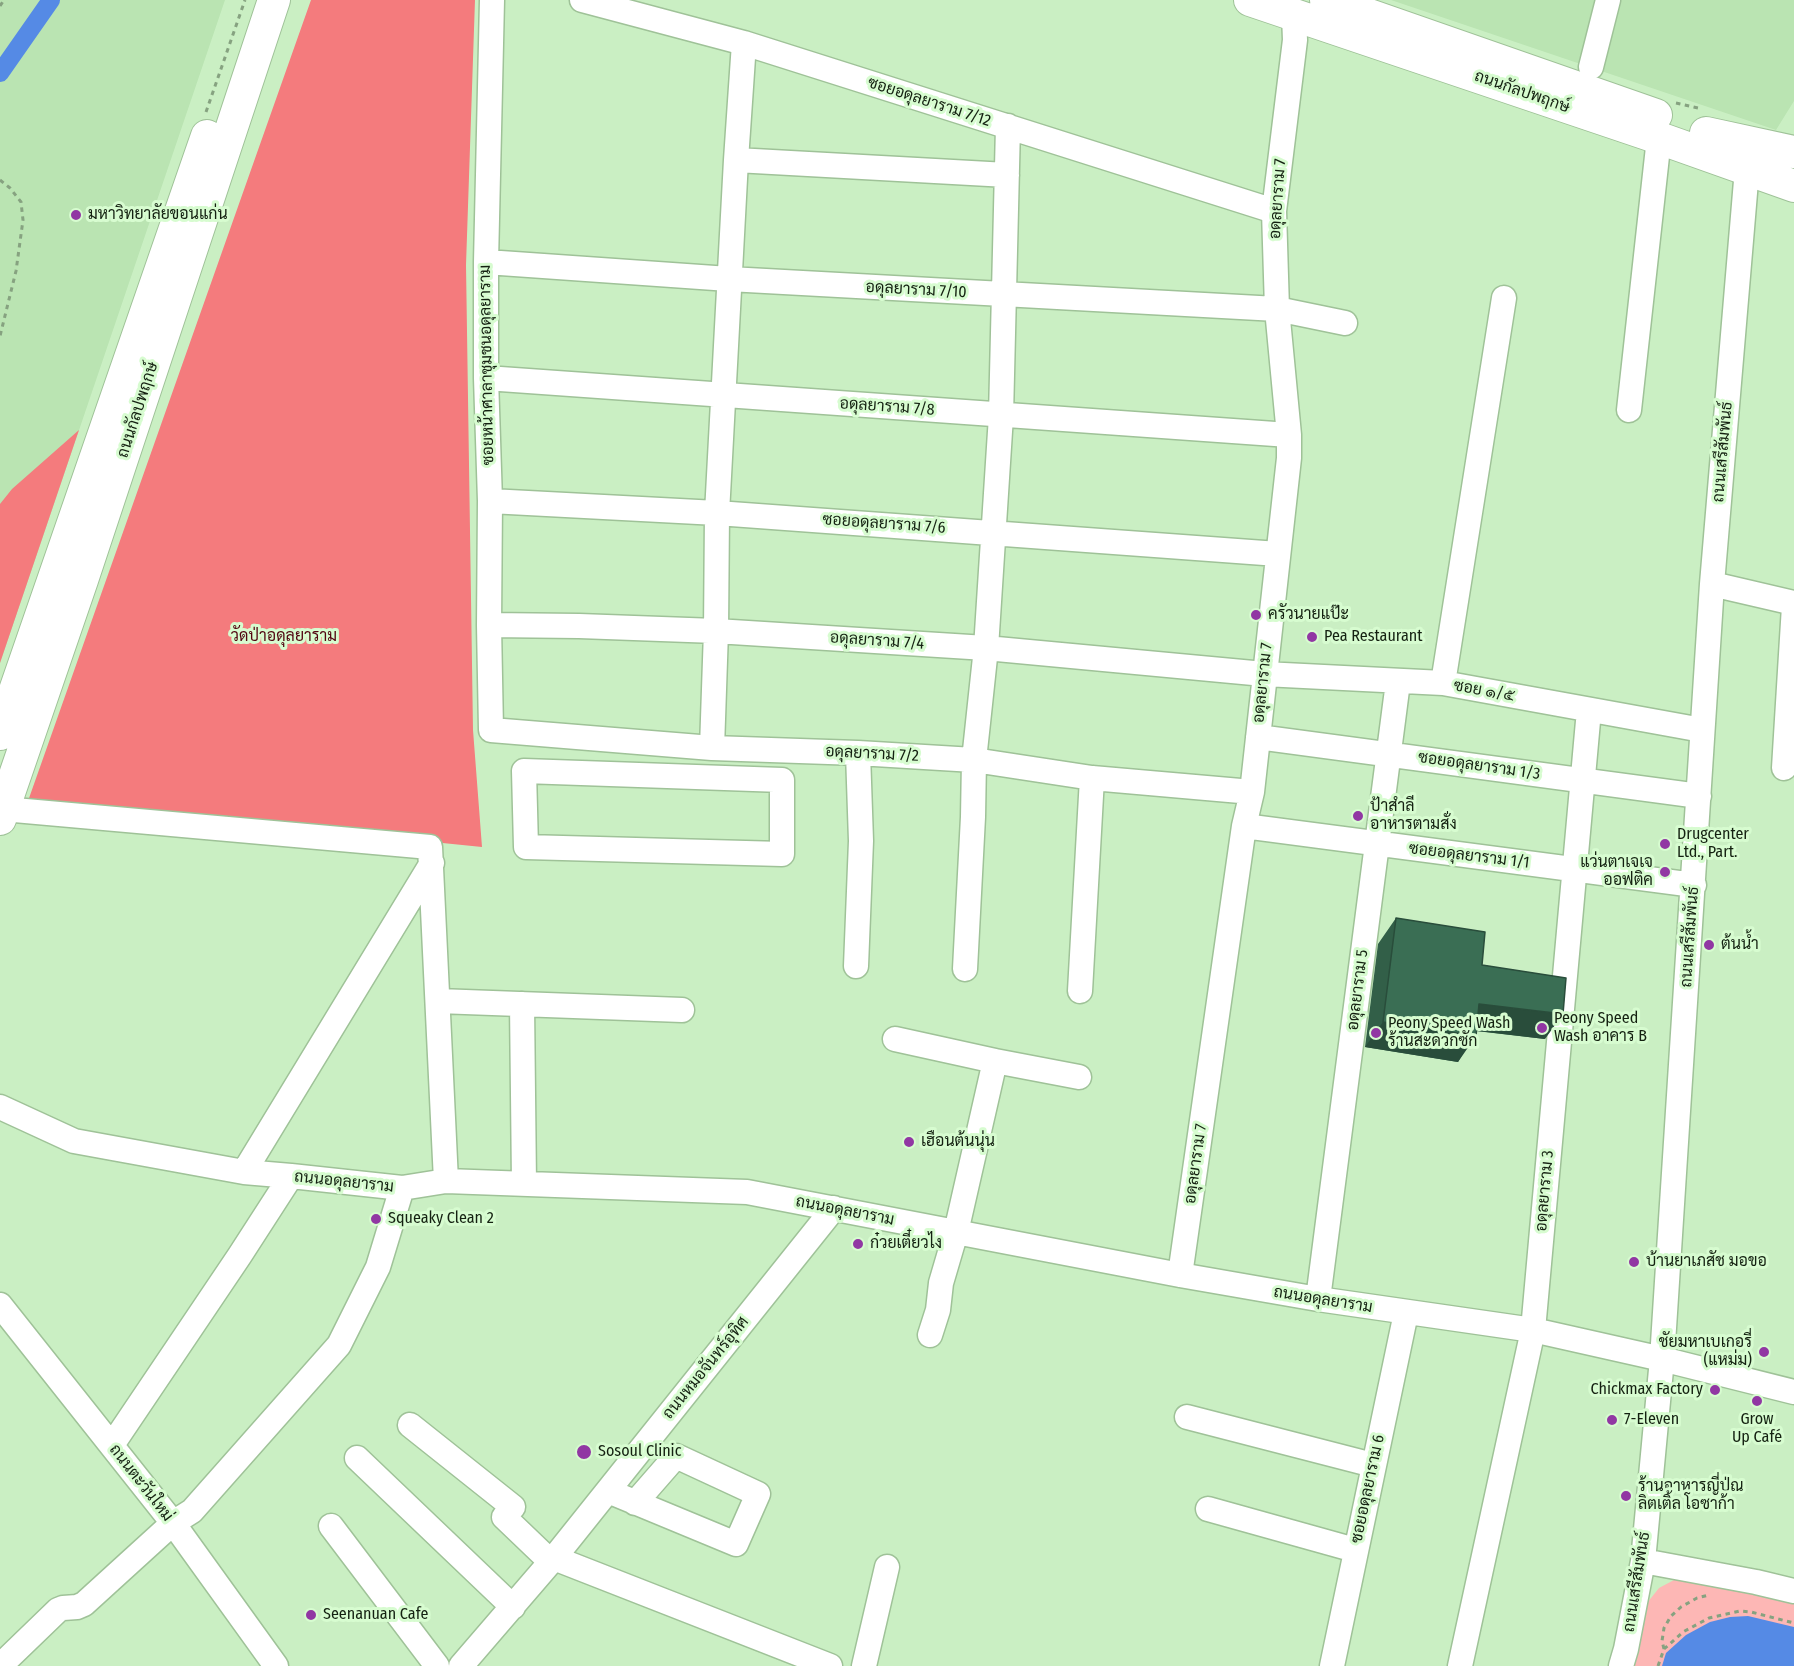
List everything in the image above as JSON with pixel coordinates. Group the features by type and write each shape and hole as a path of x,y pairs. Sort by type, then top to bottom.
{"main road":[{"name":"ถนนกัลปพฤกษ์","path":"2,814 69,575 254,0"},
{"name":"ถนนกัลปพฤกษ์","path":"0,734 69,575 274,0"},
{"name":"ถนนกัลปพฤกษ์","path":"1250,0 1794,186"},
{"name":"ถนนกัลปพฤกษ์","path":"1326,0 1794,163"},
{"path":"1706,133 1794,152"}],"street":[{"name":"ซอยหน้าศาลาชุมชนอดุลยาราม","path":"491,730 486,262 492,0"},
{"name":"ซอยอดุลยาราม 7/12","path":"582,0 744,43 1274,211"},
{"path":"1591,67 1608,0"},
{"name":"อดุลยาราม 7","path":"1180,1275 1244,826 1252,792 1289,458 1289,435 1277,309 1274,211 1294,40 1294,15"},
{"path":"712,748 717,513 744,43"},
{"path":"965,969 974,760 986,648 1001,416 1008,126"},
{"path":"1629,410 1659,138"},
{"path":"736,160 1007,175"},
{"name":"ถนนเสรีสัมพันธ์","path":"1621,1666 1643,1561 1662,1359 1712,584 1746,169"},
{"name":"อดุลยาราม 7/10","path":"486,262 729,279 1277,309 1345,323"},
{"path":"1443,683 1504,298"},
{"name":"อดุลยาราม 7/8","path":"486,378 1289,435"},
{"name":"ซอยอดุลยาราม 7/6","path":"490,501 717,513 1278,554"},
{"path":"1712,584 1794,604 1784,768"},
{"name":"อดุลยาราม 7/4","path":"489,625 716,631 986,648 1264,674"},
{"name":"ซอย ๑/๕","path":"1264,674 1443,683 1702,730"},
{"name":"อดุลยาราม 5","path":"1318,1299 1398,682"},
{"name":"อดุลยาราม 3","path":"1460,1666 1533,1330 1589,710"},
{"name":"อดุลยาราม 7/2","path":"491,730 712,748 974,760 1092,778 1252,792"},
{"name":"ซอยอดุลยาราม 1/3","path":"1258,736 1700,796"},
{"path":"648,775 649,743"},
{"path":"856,966 861,841 858,753"},
{"path":"524,771 648,775 782,780 782,854 526,847 524,771"},
{"path":"1080,991 1092,778"},
{"path":"2,814 430,847 446,1181"},
{"name":"ซอยอดุลยาราม 1/1","path":"1244,826 1694,885"},
{"path":"244,1172 432,863"},
{"path":"438,1001 682,1010"},
{"path":"522,1004 525,1184"},
{"path":"895,1039 1079,1077"},
{"path":"930,1335 938,1310 941,1283 956,1232 995,1061"},
{"name":"ถนนอดุลยาราม","path":"0,1107 75,1141 244,1172 402,1188 446,1181 747,1192 1180,1275 1406,1313 1533,1330 1794,1392"},
{"path":"112,1445 291,1176"},
{"path":"0,1666 58,1610 84,1604 173,1523 192,1511 339,1345 378,1267 402,1188"},
{"name":"ถนนหมอจันทร์อุทิศ","path":"461,1666 553,1560 834,1208"},
{"name":"ถนนตะวันใหม่","path":"0,1305 173,1523 276,1666"},
{"name":"ซอยอดุลยาราม 6","path":"1332,1666 1406,1313"},
{"path":"1187,1417 1373,1465"},
{"path":"410,1425 513,1507 504,1517 553,1560 830,1666"},
{"path":"608,1491 636,1503 736,1544 758,1494 676,1455 636,1503"},
{"path":"357,1458 513,1607"},
{"path":"1208,1509 1355,1550"},
{"path":"331,1526 437,1666"},
{"path":"1643,1561 1794,1591"},
{"path":"864,1666 887,1567"}],"path":[{"path":"0,6 4,0"},
{"path":"0,180 21,202 23,220 16,271 0,336"},
{"path":"1664,1649 1662,1641 1664,1628 1671,1616 1697,1598 1715,1593"},
{"path":"1658,1666 1664,1649 1683,1632 1709,1618 1730,1612 1750,1612 1794,1623"}],"shaded area":[{"name":"มหาวิทยาลัยขอนแก่น","path":"0,0 225,0 0,663"},
{"path":"1391,0 1794,0 1794,101 1776,130"},
{"path":"1692,1579 1794,1601 1794,1666 1626,1666 1647,1603 1659,1588 1674,1580"}],"green space":[{"name":"วัดป่าอดุลยาราม","path":"311,0 475,0 466,265 473,730 482,847 28,801"},
{"path":"79,430 0,663 0,504 12,489"}],"water":[{"path":"1748,1616 1794,1627 1794,1666 1662,1666 1666,1653 1686,1635 1710,1622 1730,1617"}],"building":[{"path":"1396,918 1485,932 1482,965 1566,978 1563,1014 1479,1004 1476,1036 1383,1022"}],"waterway":[{"path":"0,73 51,0"}],"place":[{"name":"มหาวิทยาลัยขอนแก่น","path":"76,215"},
{"name":"ครัวนายแป๊ะ","path":"1256,615"},
{"name":"Pea Restaurant","path":"1312,637"},
{"name":"ป้าสำลี อาหารตามสั่ง","path":"1358,816"},
{"name":"Drugcenter Ltd., Part.","path":"1665,844"},
{"name":"แว่นตาเจเจ ออฟติค","path":"1665,872"},
{"name":"ต้นน้ำ","path":"1709,945"},
{"name":"Peony Speed Wash อาคาร B","path":"1542,1028"},
{"name":"Peony Speed Wash ร้านสะดวกซัก","path":"1376,1033"},
{"name":"เฮือนต้นนุ่น","path":"909,1142"},
{"name":"Squeaky Clean 2","path":"376,1219"},
{"name":"ก๋วยเตี๋ยวไง","path":"858,1244"},
{"name":"บ้านยาเภสัช มอขอ","path":"1634,1262"},
{"name":"ชัยมหาเบเกอรี่ (แหม่ม)","path":"1764,1352"},
{"name":"Chickmax Factory","path":"1715,1390"},
{"name":"Grow Up Café","path":"1757,1401"},
{"name":"7-Eleven","path":"1612,1420"},
{"name":"Sosoul Clinic","path":"584,1452"},
{"name":"ร้านอาหารญี่ปุ่ณ ลิตเติ้ล โอซาก้า","path":"1626,1496"},
{"name":"Seenanuan Cafe","path":"311,1615"}]}
